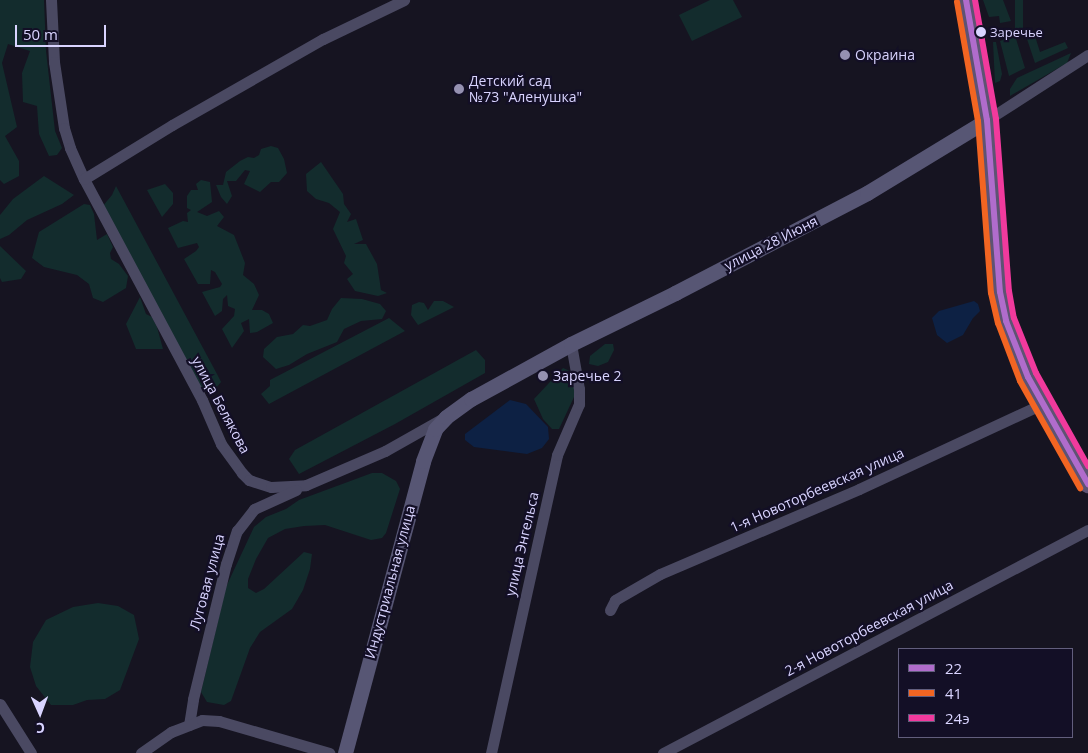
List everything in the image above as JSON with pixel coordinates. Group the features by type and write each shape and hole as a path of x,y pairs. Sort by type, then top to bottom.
{"main road":[{"path":"966,0 987,120 1003,306 1020,362 1088,484"}],"street":[{"name":"улица Белякова","path":"51,0 54,62 64,128 84,179 202,400 222,444 249,480 261,485 282,488 306,485 385,451 446,417"},
{"path":"84,179 172,125 323,39 404,0"},
{"name":"улица 28 Июня","path":"446,417 471,399 571,344 675,293 867,193 987,120 1088,55"},
{"name":"улица Энгельса","path":"491,753 557,455 579,404 579,389 571,344"},
{"name":"1-я Новоторбеевская улица","path":"610,610 615,600 660,574 859,489 1042,404"},
{"name":"Индустриальная улица","path":"345,753 407,515 423,461 435,429 446,417"},
{"name":"Луговая улица","path":"189,724 193,699 226,564 237,531 254,509 306,485"},
{"name":"2-я Новоторбеевская улица","path":"663,753 1088,530"},
{"path":"0,704 4,721 31,753"},
{"path":"141,753 171,732 202,720 219,721 329,753"}],"green space":[{"path":"0,0 44,0 46,51 55,131 62,148 57,155 49,156 39,134 37,106 23,102 22,73 30,51 8,44 2,63 17,127 5,136 19,161 19,176 4,184 0,180"},
{"path":"710,0 733,0 742,17 692,41 679,15"},
{"path":"983,0 1003,0 1011,21 1000,23 999,16 989,17"},
{"path":"1015,0 1023,0 1023,33 1015,33"},
{"path":"1013,29 1025,68 1009,76 1000,41 1003,40 1001,31"},
{"path":"1034,33 1040,52 1065,42 1068,48 1035,63 1026,36"},
{"path":"993,42 996,42 1002,74 1000,81 995,83"},
{"path":"1071,53 1067,63 1010,96 1010,89 1017,78"},
{"path":"271,146 278,148 284,159 287,173 279,182 271,182 260,192 244,184 250,171 245,170 236,181 227,181 232,196 227,204 221,197 216,185 223,185 226,172 240,161 248,157 254,158 259,155 261,149"},
{"path":"321,162 343,194 344,204 351,214 347,222 356,219 363,240 354,244 366,244 377,264 381,290 387,293 378,296 355,291 347,279 353,274 344,263 346,256 333,229 340,212 329,203 316,199 307,191 306,174"},
{"path":"44,176 74,195 62,204 27,220 9,235 0,239 0,215 13,199"},
{"path":"201,180 210,182 212,202 197,212 207,216 219,211 224,217 217,226 234,235 245,263 243,275 254,284 259,295 252,310 262,310 269,314 273,323 257,332 250,333 249,319 241,323 244,331 232,348 222,329 234,316 235,309 228,306 227,295 223,299 222,311 215,316 202,292 220,287 222,284 215,272 211,270 210,284 198,284 184,259 196,251 199,247 197,243 178,248 168,228 183,221 188,222 187,213 191,210 187,208 187,196 191,190 198,190 196,184"},
{"path":"165,184 173,193 173,204 162,217 147,190"},
{"path":"116,186 221,382 216,388 207,392 200,390 102,207 112,195"},
{"path":"84,204 90,205 94,214 97,240 107,234 113,247 110,253 111,259 119,264 128,276 126,288 103,302 93,298 89,284 77,275 44,267 32,258 39,232"},
{"path":"0,246 26,271 21,279 2,282 0,278"},
{"path":"140,297 146,314 152,317 157,327 163,349 136,349 126,324"},
{"path":"341,298 362,299 380,304 386,311 382,319 361,321 344,329 337,342 307,354 289,365 276,369 263,357 264,349 277,337 293,334 303,325 310,326 327,320 332,309"},
{"path":"434,301 443,301 454,307 418,325 411,315 412,305 419,302 424,303 428,310"},
{"path":"389,318 405,331 269,404 261,394 270,386 270,380"},
{"path":"605,344 613,344 614,350 608,362 598,366 589,364 590,356"},
{"path":"476,350 485,360 485,373 395,424 299,474 289,459 295,450"},
{"path":"563,368 570,371 575,380 574,397 559,429 552,429 543,419 534,399"},
{"path":"372,473 382,473 396,481 400,489 386,533 382,538 371,540 325,525 285,529 268,538 256,559 248,579 248,588 256,593 264,589 304,552 312,554 310,569 303,590 292,609 260,632 250,648 231,701 224,705 207,702 201,692 226,587 254,527 266,517 286,509 299,500"},
{"path":"98,603 118,606 134,615 139,639 120,690 105,699 87,700 73,705 51,705 36,686 30,667 33,642 46,620 73,607"}],"water":[{"path":"974,301 978,304 980,311 973,318 963,335 947,343 937,335 932,318 939,311"},
{"path":"510,400 526,404 548,427 549,439 542,448 527,454 474,447 465,440 465,434"}],"transit line":[{"name":"22","path":"966,0 987,120 1000,292 1006,321 1028,377 1088,484"},
{"name":"24э","path":"975,0 996,119 1009,291 1014,318 1036,373 1088,466"},
{"name":"41","path":"957,2 978,121 991,293 998,323 1020,381 1080,488"}],"place":[{"name":"Заречье","path":"981,32"},
{"name":"Окраина","path":"845,55"},
{"name":"Детский сад №73 \"Аленушка\"","path":"459,89"},
{"name":"Заречье 2","path":"543,376"}]}
